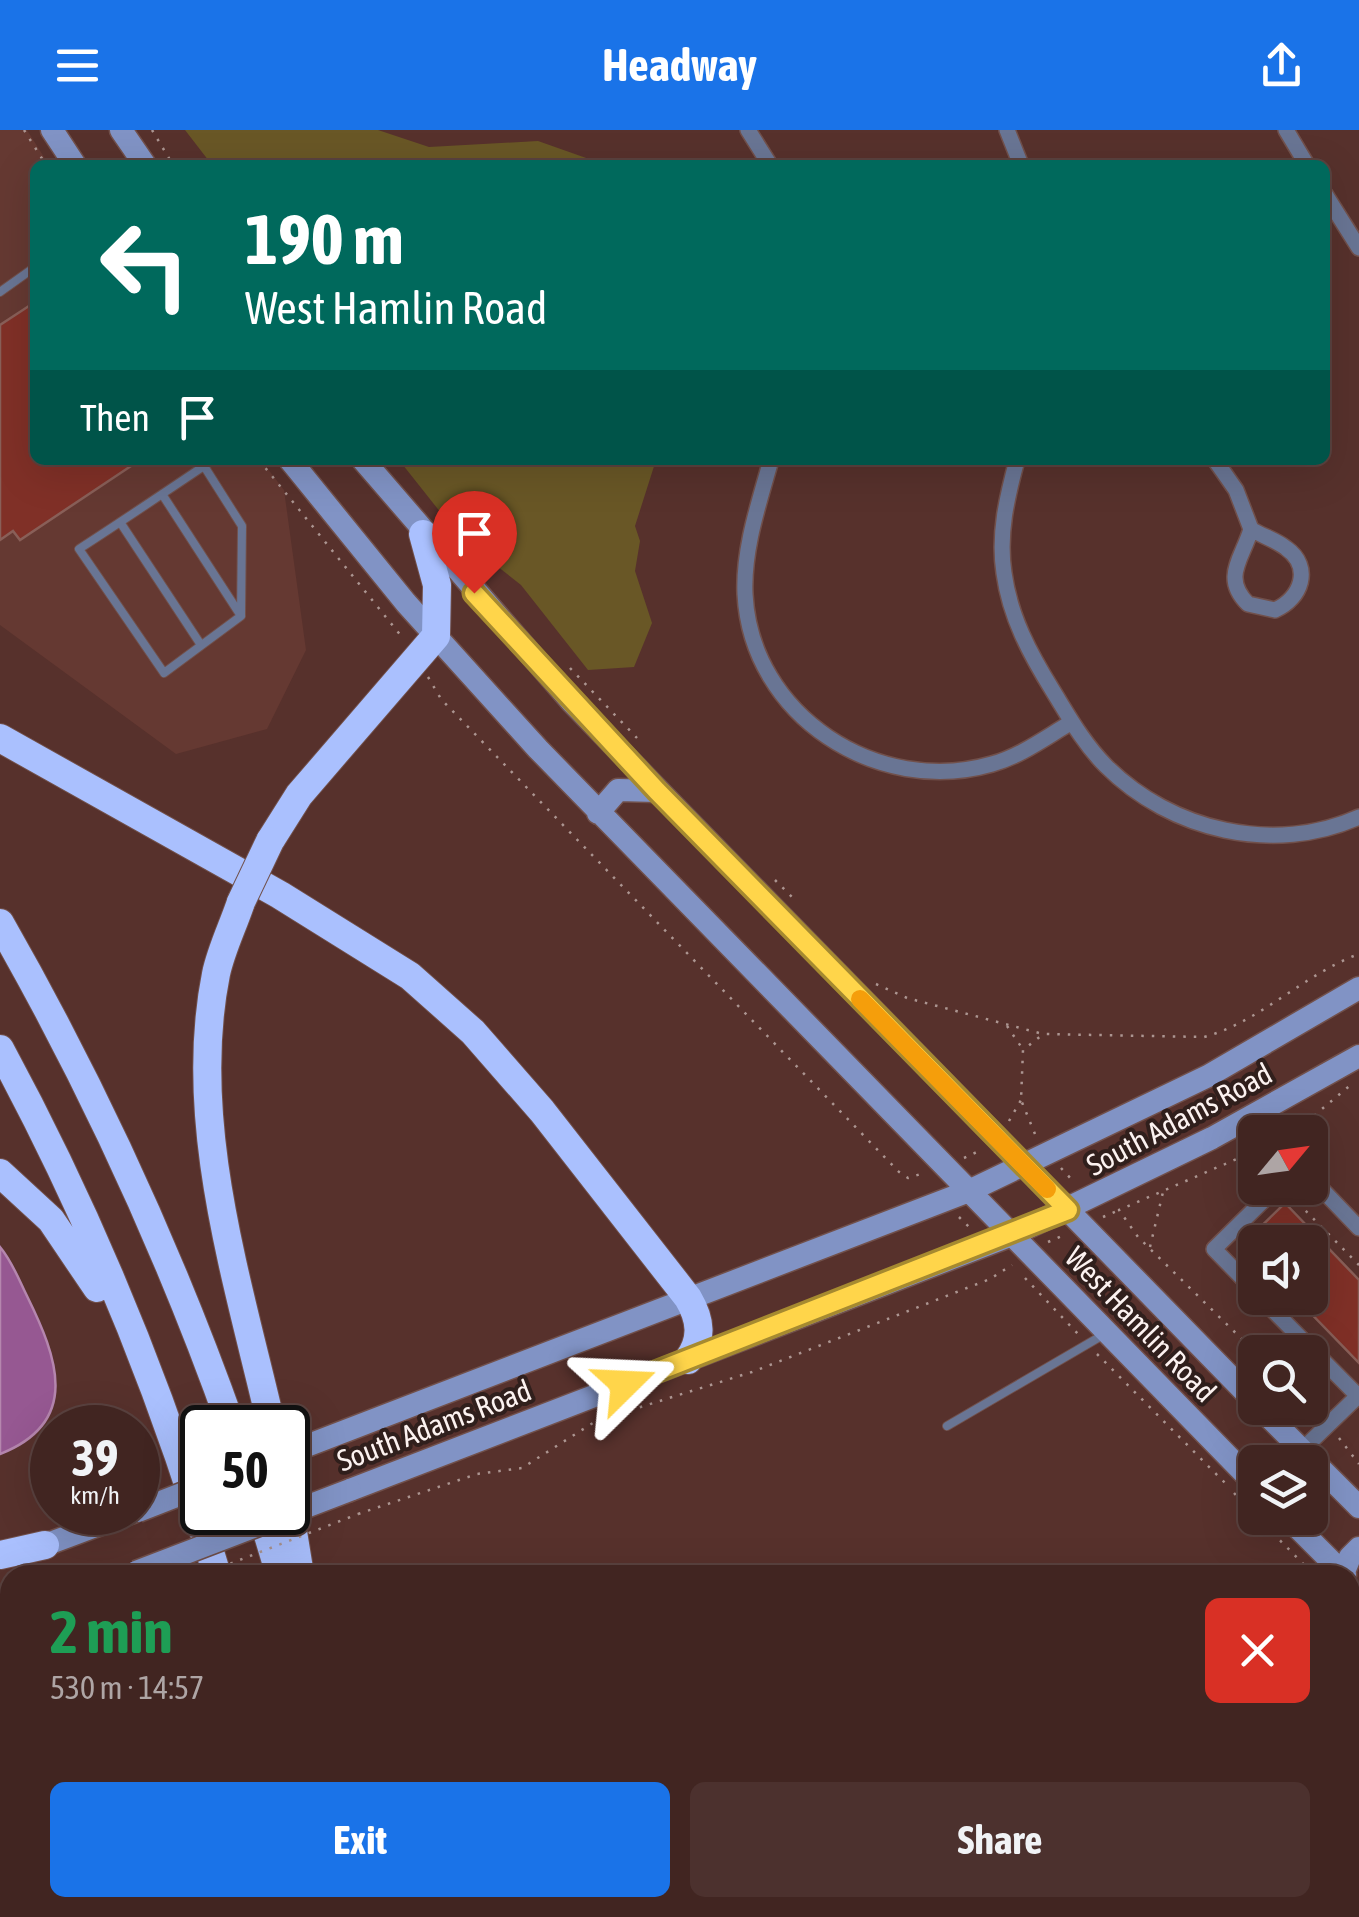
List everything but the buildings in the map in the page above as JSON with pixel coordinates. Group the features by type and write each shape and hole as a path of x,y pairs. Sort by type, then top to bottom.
{"highway":[{"path":"267,1405 213,1146 210,1075 216,973 270,841 299,795 436,636 437,585 424,534"},
{"path":"0,738 280,895 410,976 473,1032 542,1111 688,1298 700,1323 696,1349 688,1360"},
{"path":"0,923 128,1172 223,1405"},
{"path":"0,1049 78,1206 156,1395 214,1565"},
{"path":"0,1173 65,1237 156,1395"},
{"path":"268,1535 277,1565"},
{"path":"294,1535 298,1565"},
{"path":"0,1558 45,1545"}],"main road":[{"path":"52,130 73,160"},
{"path":"121,130 142,160"},
{"name":"West Hamlin Road","path":"294,465 436,636 598,813 1012,1236 1097,1338 1238,1462"},
{"name":"West Hamlin Road","path":"367,465 424,534 657,791 1024,1166 1070,1221 1238,1385"},
{"path":"598,813 618,790 657,791"},
{"name":"South Adams Road","path":"310,1444 969,1191 1208,1076 1359,988"},
{"name":"South Adams Road","path":"155,1565 1012,1236 1070,1221 1359,1056"},
{"name":"West Hamlin Road","path":"1328,1483 1359,1508"},
{"path":"45,1545 72,1535"},
{"path":"1305,1535 1334,1565"}],"street":[{"path":"748,130 767,160"},
{"path":"1007,130 1019,160"},
{"path":"1286,130 1304,160"},
{"path":"1330,202 1359,248"},
{"path":"770,465 746,562 748,619 775,684 814,728 868,760 932,772 1004,760 1072,722"},
{"path":"1016,465 1002,540 1008,597 1029,652 1072,722 1121,780 1156,804 1206,826 1266,836 1312,830 1359,816"},
{"path":"1219,465 1236,490 1251,529 1285,546 1298,562 1300,588 1294,598 1274,610 1248,604 1235,586 1234,566 1251,529"},
{"path":"1267,1108 1271,1115"},
{"path":"1328,1196 1359,1228"},
{"path":"1241,1225 1263,1205"},
{"path":"1238,1228 1214,1249 1238,1274"},
{"path":"1279,1315 1359,1396 1307,1445"}],"lane":[{"path":"0,292 30,271"},
{"path":"199,465 79,550 164,673 241,616"},
{"path":"203,465 242,526 241,616"},
{"path":"162,494 241,616"},
{"path":"120,522 201,645"},
{"path":"947,1426 1097,1338"}],"path":[{"path":"24,130 43,160"},
{"path":"152,130 170,160"},
{"path":"263,465 417,659 441,699 697,968 908,1178"},
{"path":"569,666 648,749"},
{"path":"770,874 797,902"},
{"path":"865,974 880,987 906,998 1043,1034 1204,1037 1226,1030 1336,962 1359,954"},
{"path":"1004,1128 1020,1100 1023,1050 1007,1025"},
{"path":"1023,1050 1043,1034"},
{"path":"1314,1115 1359,1080"},
{"path":"1020,1100 1036,1136"},
{"path":"956,1162 989,1146"},
{"path":"1238,1158 1119,1210 1150,1248 1238,1335"},
{"path":"1057,1163 1082,1191"},
{"path":"1150,1248 1164,1188"},
{"path":"1297,1205 1359,1265"},
{"path":"950,1210 979,1237"},
{"path":"1037,1246 1070,1221"},
{"path":"228,1565 358,1514 477,1474 522,1468 596,1422 752,1372 990,1279 1012,1265"},
{"path":"1024,1278 1097,1338 1238,1496"},
{"path":"1275,1535 1304,1565"}],"shaded area":[{"path":"0,130 27,130 46,160 30,160 30,465 265,465 284,490 306,650 267,729 176,754 0,625"},
{"path":"185,130 378,130 429,147 538,141 592,160 208,160"},
{"path":"403,465 654,465 635,526 640,541 635,571 652,623 634,667 588,670 521,585 460,537"},
{"path":"0,1247 38,1319 56,1386 52,1405 30,1405 30,1437 0,1454"}],"slow traffic":[{"path":"860,999 1047,1189"}],"route":[{"path":"474,593 657,791 1068,1210 1012,1236 625,1384"}]}
